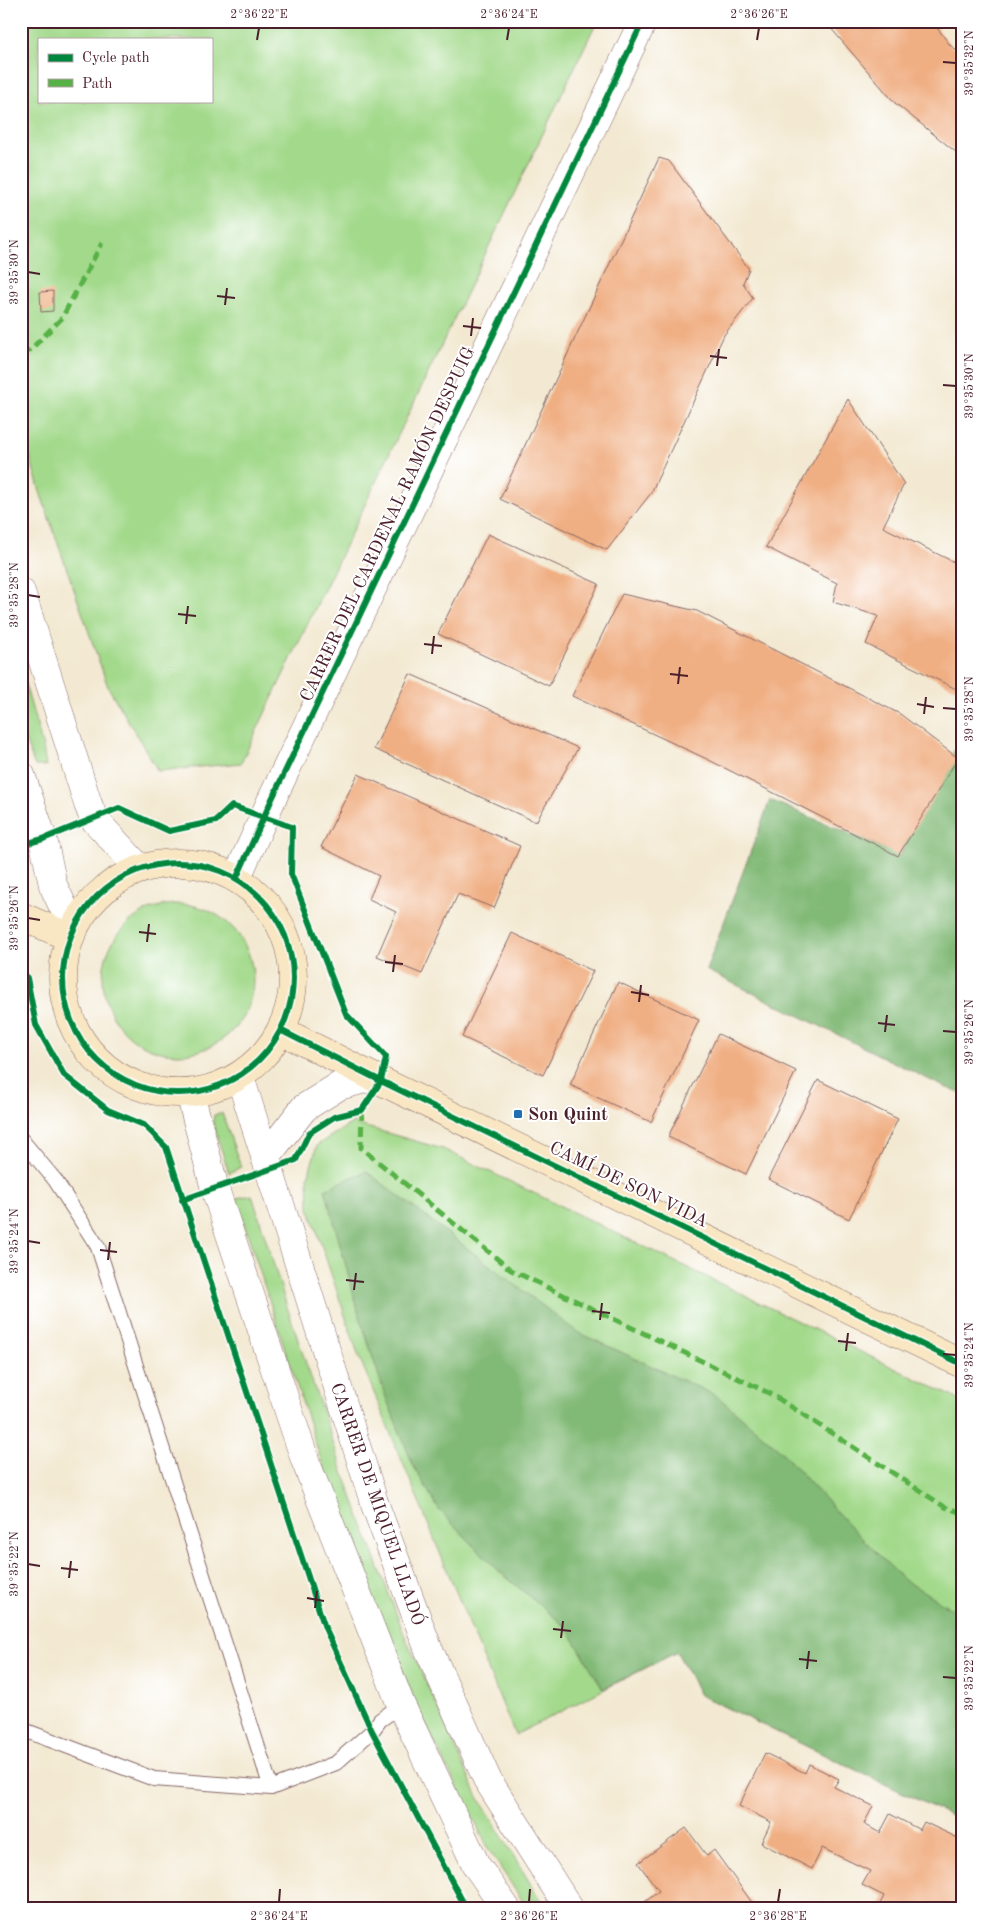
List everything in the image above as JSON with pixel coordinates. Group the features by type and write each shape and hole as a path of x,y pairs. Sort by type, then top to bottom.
{"street":[{"name":"CARRER DEL CARDENAL RAMÓN DESPUIG","path":"237,877 284,774 643,21"},
{"path":"21,592 91,812 94,819 139,868"},
{"path":"21,775 43,838 53,885 72,934"},
{"path":"189,862 237,877 279,918 295,974 282,1031 264,1056 240,1077 216,1088 190,1093 143,1088 102,1066 74,1028 62,983 72,934 96,895 139,868 189,862"},
{"path":"21,916 72,934"},
{"name":"CAMÍ DE SON VIDA","path":"282,1031 962,1364"},
{"path":"265,1158 304,1108 339,1086 372,1076"},
{"name":"CARRER DE MIQUEL LLADÓ","path":"240,1077 374,1502 428,1648 487,1779 569,1908"},
{"path":"190,1093 215,1189 305,1460 402,1705 476,1865 506,1908"}],"lane":[{"path":"21,1139 55,1180 98,1247 271,1788"},
{"path":"21,1729 154,1779 271,1788 336,1763 372,1730 380,1720 402,1705"}],"green space":[{"path":"21,21 597,21 241,763 158,771 108,687 41,495 21,427"},
{"path":"21,670 43,747 46,766 35,766 21,730"},
{"path":"962,736 962,1094 706,970 770,800 900,855"},
{"path":"178,904 207,910 231,926 247,950 253,979 247,1008 231,1032 207,1048 178,1054 149,1048 125,1032 109,1008 103,979 109,950 125,926 149,910"},
{"path":"222,1113 241,1167 229,1173 213,1124 214,1115"},
{"path":"352,1123 443,1149 962,1401 962,1821 700,1695 677,1652 515,1735 358,1354 309,1208 308,1177 317,1145"},
{"path":"366,1171 577,1332 717,1396 780,1450 845,1521 903,1579 962,1615 962,1821 700,1695 677,1652 603,1689 567,1628 500,1572 439,1510 413,1465 385,1395 360,1318 325,1189"},
{"path":"252,1195 287,1307 344,1475 404,1634 477,1795 545,1908 527,1908 489,1850 422,1717 375,1606 322,1463 236,1198"}],"building":[{"path":"836,21 932,21 950,45 962,55 962,157 895,103 829,26"},
{"path":"659,158 669,161 749,269 743,283 753,298 724,335 651,493 607,550 500,499"},
{"path":"53,291 53,311 41,312 40,292"},
{"path":"848,399 904,484 883,527 962,566 962,692 866,644 878,616 833,602 837,583 766,547"},
{"path":"488,534 599,584 549,686 438,634"},
{"path":"622,594 697,611 900,714 958,758 898,856 709,760 572,696"},
{"path":"410,674 578,748 536,822 374,749"},
{"path":"358,774 520,846 494,908 458,894 422,974 377,956 396,912 369,899 379,876 321,847"},
{"path":"512,933 593,971 543,1075 462,1037"},
{"path":"618,982 699,1020 651,1122 570,1085"},
{"path":"718,1034 796,1071 746,1174 668,1137"},
{"path":"818,1080 898,1119 849,1219 768,1179"},
{"path":"765,1753 805,1773 809,1764 839,1779 834,1787 873,1806 864,1824 880,1833 890,1814 920,1830 924,1822 962,1840 962,1908 878,1908 884,1896 862,1885 870,1871 822,1848 812,1869 761,1843 771,1822 739,1806"},
{"path":"686,1828 707,1856 714,1850 756,1908 637,1908 659,1891 638,1863"}],"marked path":[{"path":"21,353 29,351 62,318 102,243"},
{"path":"362,1110 361,1148 511,1270 773,1395 945,1507 962,1513"}],"cycle path":[{"path":"237,877 271,801 643,21"},
{"path":"21,845 43,839 119,808 169,831 216,821 232,806 292,827 291,874 346,1014 386,1057 381,1081 362,1110 334,1117 309,1133 296,1160 182,1200"},
{"path":"178,863 211,868 222,872 251,889 267,905 279,924 288,945 293,978 288,1011 284,1022 267,1051 251,1067 232,1079 211,1088 178,1093 145,1088 134,1084 105,1067 89,1051 77,1032 68,1011 63,978 68,945 72,934 89,905 105,889 124,877 145,868 178,863"},
{"path":"21,967 27,978 36,1025 64,1075 108,1110 144,1125 166,1147 325,1628 372,1731 466,1908"},
{"path":"282,1031 962,1364"}],"place":[{"name":"Son Quint","path":"518,1114"}]}
